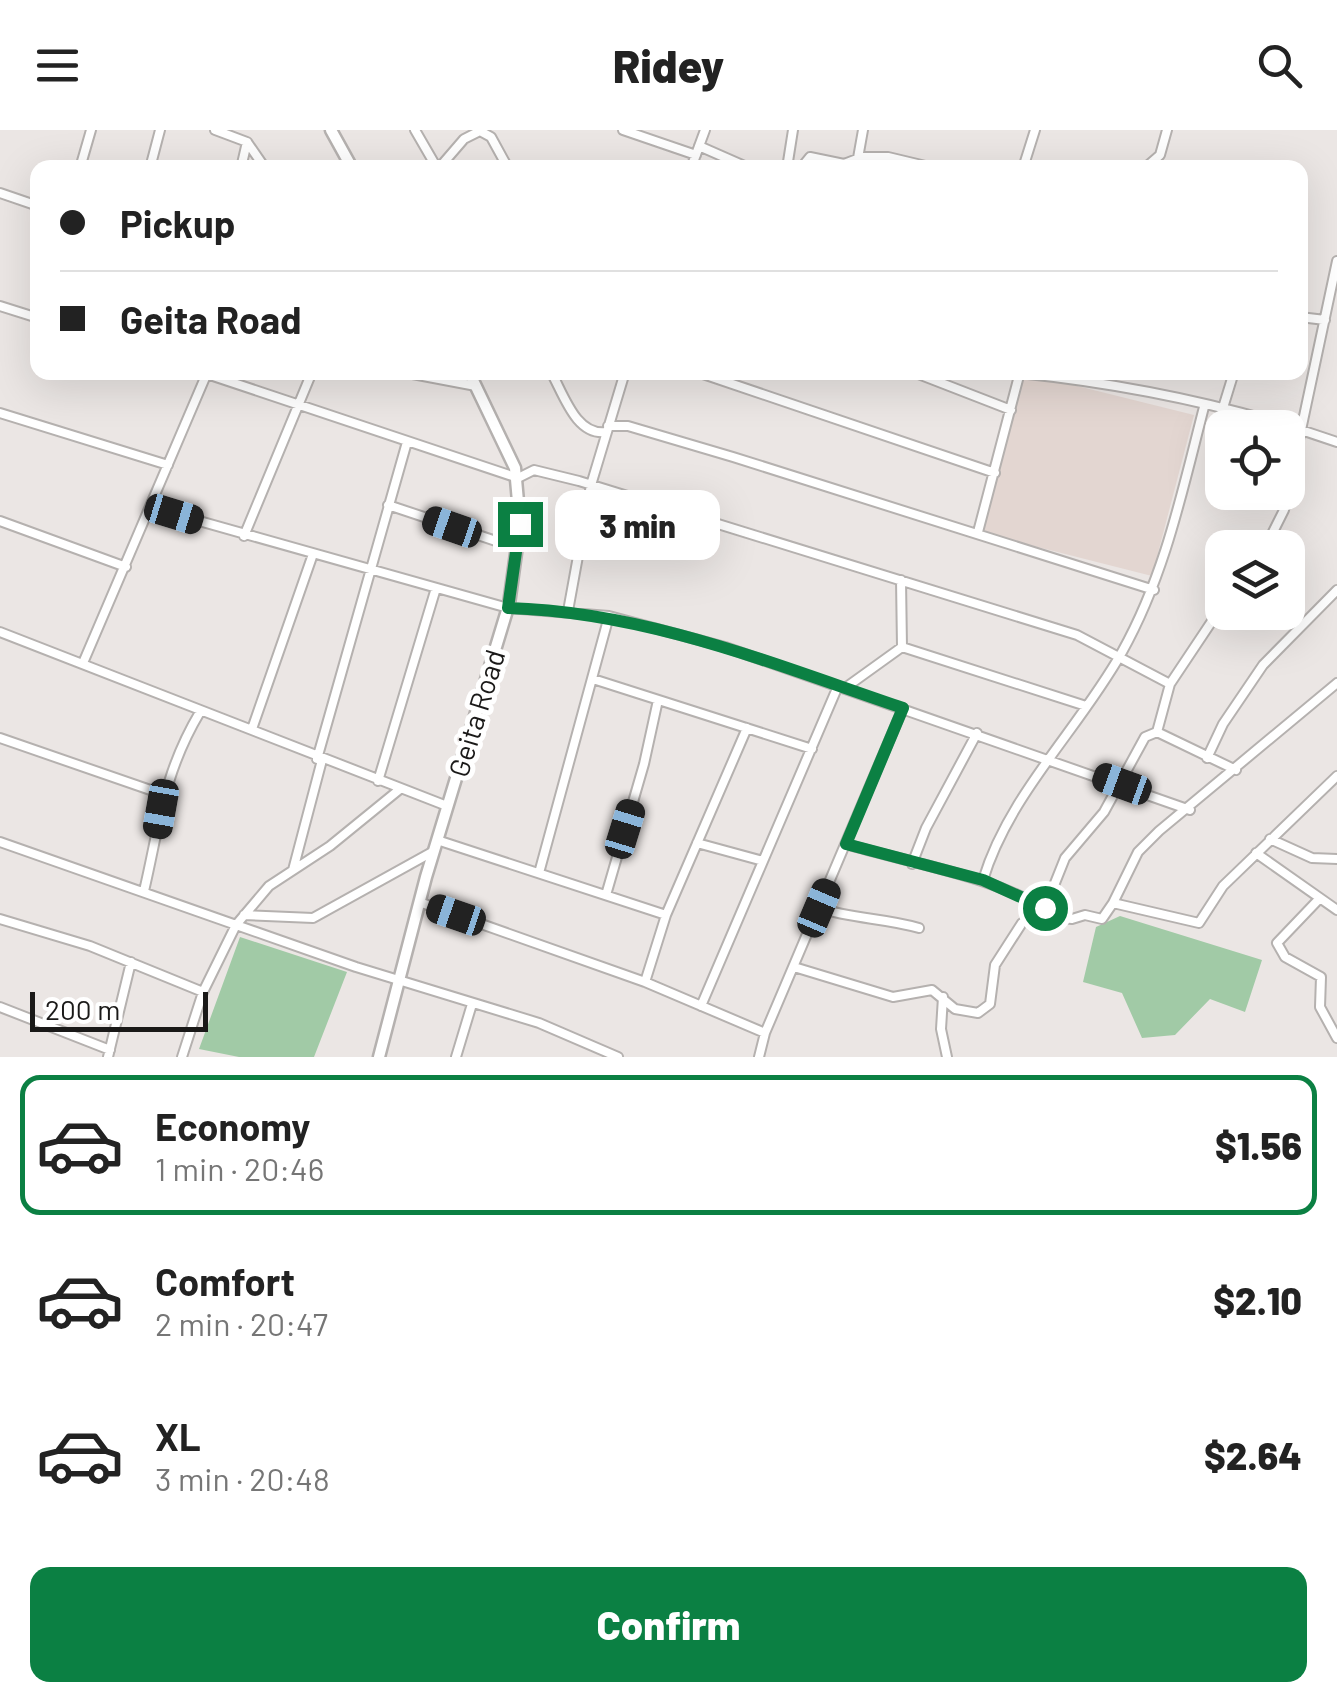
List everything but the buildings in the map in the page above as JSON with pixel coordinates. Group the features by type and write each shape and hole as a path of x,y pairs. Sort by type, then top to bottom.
{"main road":[{"path":"331,130 348,160"},
{"name":"Geita Road","path":"379,1057 419,902 508,608 517,548 518,478 473,380"}],"street":[{"path":"82,160 90,130"},
{"path":"152,160 160,130"},
{"path":"216,130 247,142 259,160"},
{"path":"415,130 433,160"},
{"path":"623,130 726,160"},
{"path":"694,160 704,130"},
{"path":"789,160 793,130"},
{"path":"858,158 863,130"},
{"path":"1025,160 1034,130"},
{"path":"1154,160 1160,154 1167,130"},
{"path":"445,160 464,139 480,131 491,137 504,160"},
{"path":"242,160 247,142"},
{"path":"853,160 893,160"},
{"path":"0,193 30,203"},
{"path":"1305,425 1337,261"},
{"path":"0,306 30,315"},
{"path":"1308,318 1325,320"},
{"path":"84,663 153,508 202,380"},
{"path":"227,380 518,478 534,470 591,485 1077,635 1170,684"},
{"path":"244,536 309,380"},
{"path":"444,380 476,386"},
{"path":"556,380 584,428 594,434 628,426 1154,590"},
{"path":"568,611 591,485 622,380"},
{"path":"721,380 995,472"},
{"path":"933,380 1010,410"},
{"path":"978,532 1018,380"},
{"path":"1076,380 1218,410"},
{"path":"1222,410 1232,380"},
{"path":"983,880 1048,758 1120,657 1154,590 1204,406"},
{"path":"0,413 168,464"},
{"path":"1305,430 1337,442"},
{"path":"293,870 408,442"},
{"path":"388,505 517,548"},
{"path":"153,508 508,608 609,616 725,646 1190,810"},
{"path":"0,521 126,567"},
{"path":"252,729 313,554"},
{"path":"901,580 902,647"},
{"path":"378,781 436,588"},
{"path":"1208,758 1223,724 1264,665 1337,590"},
{"path":"538,873 609,616"},
{"path":"1158,732 1170,684 1206,630"},
{"path":"0,632 252,729 320,760 447,806"},
{"path":"701,1006 842,687 902,647"},
{"path":"902,647 1086,706"},
{"path":"593,679 812,749"},
{"path":"846,844 983,880 1059,918 1085,914 1102,919 1138,852 1337,683"},
{"path":"606,895 658,700"},
{"path":"759,1057 765,1033 903,708"},
{"path":"144,892 162,794 178,748 200,712"},
{"path":"645,982 666,915 747,728"},
{"path":"1158,732 1236,770"},
{"path":"794,967 893,997 932,990 966,1014 990,1004 994,964 1004,947 1022,923 1043,912 1065,858 1122,784 1145,738 1158,732"},
{"path":"912,864 926,828 977,733"},
{"path":"0,738 162,794"},
{"path":"1113,904 1199,924 1223,886 1337,776"},
{"path":"182,1057 203,992 236,924 270,886 400,789"},
{"path":"1270,839 1312,858 1337,859"},
{"path":"0,842 399,981 455,994 472,1004 538,1023 618,1057"},
{"path":"697,843 764,861"},
{"path":"244,916 314,918 436,845 666,915"},
{"path":"1256,853 1337,910"},
{"path":"1320,898 1277,943 1285,957 1322,977 1320,1008 1337,1038"},
{"path":"419,902 645,982 765,1033"},
{"path":"819,908 852,919 882,917 919,928"},
{"path":"0,918 131,962 203,992"},
{"path":"0,1007 109,1054 131,962"},
{"path":"942,997 941,1029 947,1057"},
{"path":"456,1057 472,1004"}],"shaded area":[{"path":"1023,380 1053,380 1194,415 1152,576 983,533"}],"green space":[{"path":"1120,916 1262,960 1245,1012 1210,999 1175,1035 1142,1038 1122,993 1083,982 1096,927"},
{"path":"240,937 347,972 314,1057 239,1057 199,1049"}],"route":[{"path":"520,524 508,608 609,616 725,646 903,708 846,844 959,878 983,880 1045,908"}]}
